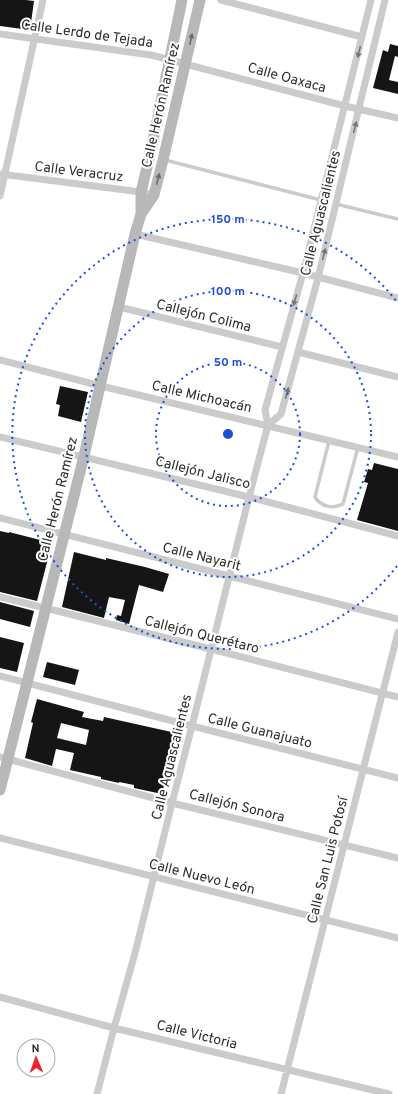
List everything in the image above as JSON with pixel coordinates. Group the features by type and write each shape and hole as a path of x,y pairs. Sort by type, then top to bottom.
{"street":[{"path":"0,196 2,175 43,0"},
{"name":"Calle Herón Ramírez","path":"0,790 4,758 27,683 46,608 101,386 118,307 141,214 141,192 182,0"},
{"name":"Calle Herón Ramírez","path":"141,214 154,195 164,160 200,0"},
{"path":"221,0 362,37"},
{"name":"Calle Aguascalientes","path":"97,1094 135,953 268,425 265,410 303,274 371,0"},
{"name":"Calle Aguascalientes","path":"268,425 281,414 318,278 360,109 385,0"},
{"name":"Calle Lerdo de Tejada","path":"0,34 151,54 169,60"},
{"name":"Calle Oaxaca","path":"169,60 345,106 398,118"},
{"name":"Calle Veracruz","path":"2,175 141,192 154,195"},
{"path":"136,234 398,298"},
{"name":"Callejón Colima","path":"118,307 282,347"},
{"path":"298,352 398,377"},
{"name":"Calle Michoacán","path":"0,360 101,386 398,457"},
{"name":"Callejón Jalisco","path":"0,437 84,456 249,497 398,536"},
{"name":"Calle Nayarit","path":"0,518 398,619"},
{"name":"Callejón Querétaro","path":"0,597 211,648 398,697"},
{"name":"Calle San Luis Potosí","path":"281,1094 398,632"},
{"name":"Calle Guanajuato","path":"0,676 398,778"},
{"name":"Callejón Sonora","path":"4,758 172,803 398,858"},
{"name":"Calle Nuevo León","path":"0,838 398,938"},
{"name":"Calle Victoria","path":"0,997 114,1028 389,1094"}],"lane":[{"path":"164,160 321,200"},
{"path":"336,204 398,219"},
{"path":"329,440 315,497 318,502 328,506 337,507 343,504 358,448"}],"building":[{"path":"0,0 34,1 30,30 0,26"},
{"path":"390,44 398,46 398,57 395,56 389,80 398,82 398,94 373,88 383,50 388,52"},
{"path":"60,386 88,392 81,422 58,416 60,405 56,404"},
{"path":"374,463 398,469 398,531 357,520 368,483 364,482 368,469 372,470"},
{"path":"0,531 52,543 37,601 0,592"},
{"path":"74,552 106,560 106,558 145,567 169,574 163,592 139,585 129,624 116,620 117,615 121,616 125,600 109,597 104,618 62,607"},
{"path":"0,602 34,611 30,627 0,619"},
{"path":"0,637 24,643 17,672 0,668"},
{"path":"47,662 79,670 75,685 43,677"},
{"path":"37,699 84,712 82,717 103,721 104,717 176,733 162,794 134,788 134,785 101,779 101,777 70,770 74,753 56,749 52,766 25,758 33,723 31,722","holes":["61,723 89,730 86,745 57,738"]}]}
